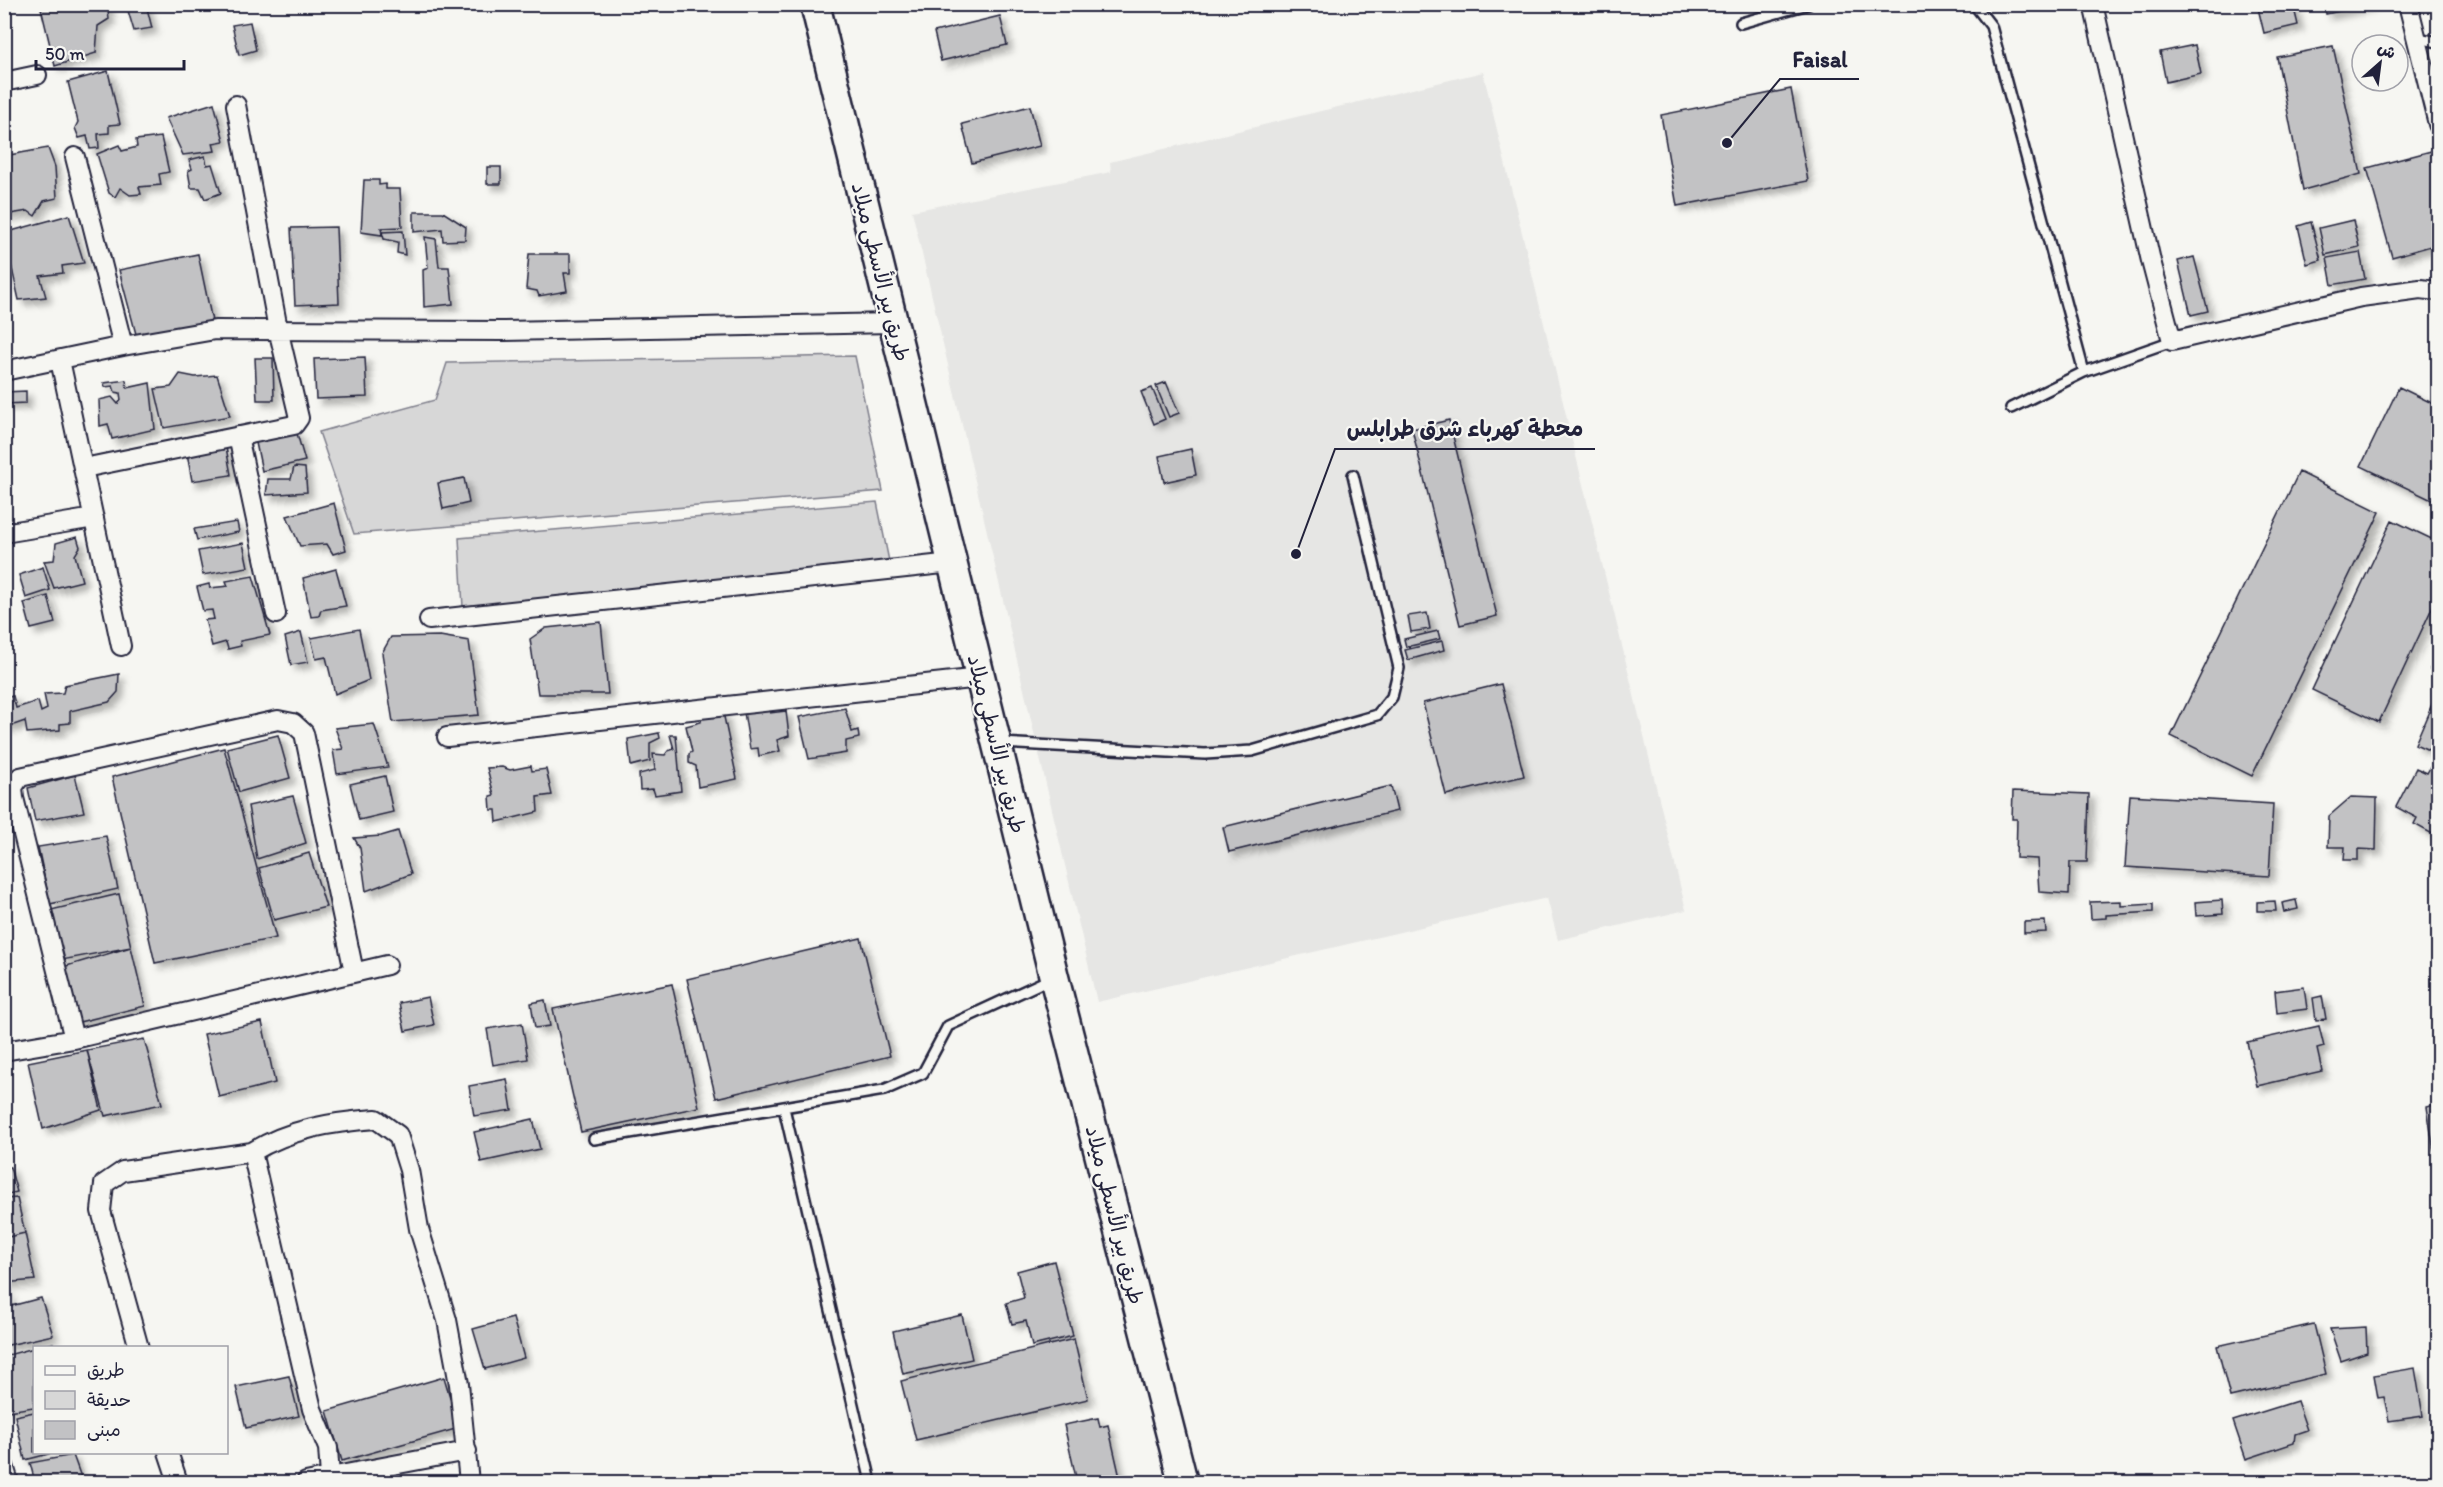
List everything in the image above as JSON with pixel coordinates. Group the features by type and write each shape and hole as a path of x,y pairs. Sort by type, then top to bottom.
{"main road":[{"name":"طريق بير الأسطى ميلاد","path":"815,4 1054,977 1183,1482"}],"street":[{"path":"2093,4 2151,261 2172,341 2361,297 2420,289 2439,291"},
{"path":"2408,4 2439,124"},
{"path":"4,82 37,75"},
{"path":"84,468 294,425 299,418 279,329 236,105"},
{"path":"75,157 123,346"},
{"path":"4,371 123,346 215,330 504,331 893,323"},
{"path":"60,360 121,646"},
{"path":"238,436 276,614"},
{"path":"4,533 94,518"},
{"path":"429,620 952,563"},
{"path":"447,737 980,678"},
{"path":"74,1039 14,798 14,787 20,777 278,720 293,723 304,733 354,972"},
{"path":"4,1051 74,1039 387,965"},
{"path":"139,1346 101,1211 104,1184 123,1171 252,1152 292,1133 338,1122 376,1119 398,1135 409,1170 419,1229 447,1320 459,1383 469,1482"},
{"path":"252,1152 312,1410 328,1448 330,1477"},
{"path":"306,1482 467,1452"},
{"path":"169,1454 178,1482"},
{"path":"4,1466 9,1482"}],"lane":[{"path":"1741,23 1808,4"},
{"path":"1974,4 1991,26 2084,372"},
{"path":"2418,38 2439,42"},
{"path":"2011,408 2084,372 2172,341"},
{"path":"997,743 1205,754 1252,751 1377,716 1392,697 1399,668 1353,475"},
{"path":"594,1139 884,1090 923,1073 948,1026 1054,977"},
{"path":"784,1108 871,1482"}],"shaded area":[{"path":"1483,72 1686,910 1558,940 1547,898 1097,1002 912,211 1111,172 1110,162"}],"green space":[{"path":"855,356 883,491 354,534 319,432 435,400 447,363"},
{"path":"877,502 890,566 463,607 459,538"}],"building":[{"path":"40,4 107,4 109,19 98,26 96,53 55,66"},
{"path":"126,4 146,4 152,28 134,31"},
{"path":"2257,4 2293,4 2298,25 2264,33"},
{"path":"2324,4 2371,4 2326,14"},
{"path":"1000,16 1007,45 941,61 934,32"},
{"path":"250,22 256,50 239,55 232,25"},
{"path":"2195,45 2201,74 2166,82 2160,52"},
{"path":"2333,46 2361,174 2303,190 2277,57"},
{"path":"108,71 120,124 109,125 109,133 98,134 99,148 90,149 87,136 79,138 75,128 78,122 68,82"},
{"path":"1791,89 1808,181 1677,206 1661,115"},
{"path":"214,103 224,141 213,143 215,151 183,155 166,118"},
{"path":"1030,106 1040,146 972,163 962,124"},
{"path":"161,137 169,172 159,174 161,185 139,187 141,194 130,195 120,188 115,197 109,193 97,154 119,145 122,151 137,147 136,140"},
{"path":"48,148 55,167 57,198 44,201 35,216 28,211 4,215 4,156"},
{"path":"2435,150 2438,163 2438,244 2392,257 2367,168"},
{"path":"205,156 207,165 212,164 221,193 205,199 200,188 191,188 188,171 192,169 189,160"},
{"path":"487,167 501,167 501,184 487,184"},
{"path":"364,180 379,180 379,185 386,184 386,189 400,189 402,227 381,228 382,235 361,232"},
{"path":"414,212 443,212 466,227 465,240 443,241 442,229 414,232"},
{"path":"69,215 84,263 62,266 63,273 40,276 46,297 19,300 4,233"},
{"path":"2353,220 2359,247 2325,255 2319,228"},
{"path":"2311,222 2321,260 2307,264 2298,226"},
{"path":"336,227 339,303 295,305 291,228"},
{"path":"403,231 405,255 397,253 398,242 384,239 382,232"},
{"path":"425,237 436,239 439,267 449,267 453,304 424,307 423,270 428,268"},
{"path":"2360,252 2365,279 2332,285 2327,258"},
{"path":"198,254 213,326 137,338 119,270"},
{"path":"529,254 570,254 570,273 564,273 567,291 539,296 537,291 526,289"},
{"path":"2194,257 2208,311 2191,315 2178,261"},
{"path":"365,357 367,397 316,399 314,359"},
{"path":"255,358 273,358 274,400 257,400"},
{"path":"180,374 195,377 217,375 230,416 164,428 155,389 171,387"},
{"path":"126,380 127,388 150,383 155,429 112,439 108,424 100,426 99,400 112,397 118,404 121,400 120,393 115,392 113,386 105,387 104,383"},
{"path":"1166,382 1179,413 1169,417 1156,386"},
{"path":"2399,387 2438,406 2438,503 2361,466"},
{"path":"1152,388 1165,419 1154,424 1141,392"},
{"path":"26,391 26,403 4,404 4,392"},
{"path":"1449,420 1497,616 1460,625 1412,429"},
{"path":"296,430 305,461 262,471 255,438"},
{"path":"226,447 231,475 192,481 187,453"},
{"path":"1191,449 1196,475 1164,482 1159,456"},
{"path":"294,467 305,468 307,492 266,495 268,479 291,479"},
{"path":"2299,472 2380,512 2252,776 2171,736"},
{"path":"464,478 469,503 443,509 438,483"},
{"path":"334,503 346,550 333,554 327,544 300,546 287,516"},
{"path":"2392,520 2438,542 2438,595 2379,722 2312,690"},
{"path":"237,522 239,532 197,540 194,529"},
{"path":"77,537 80,547 75,555 82,581 54,588 44,561 54,560 56,543"},
{"path":"243,543 248,567 203,575 198,551"},
{"path":"43,567 50,590 26,598 19,575"},
{"path":"336,569 346,606 321,610 319,616 311,617 303,578"},
{"path":"253,576 270,635 240,641 241,646 228,649 226,642 212,646 205,620 214,619 212,610 203,611 197,587 209,584 210,588 228,586 226,581"},
{"path":"48,596 55,623 31,629 24,603"},
{"path":"1427,613 1430,629 1411,632 1408,616"},
{"path":"601,622 608,694 538,694 530,639 546,628"},
{"path":"359,629 369,680 335,694 326,657 316,659 311,638"},
{"path":"1438,631 1440,639 1406,647 1404,639"},
{"path":"301,632 308,662 291,665 285,637"},
{"path":"440,636 469,641 479,715 393,722 382,653 391,637"},
{"path":"1442,641 1444,650 1408,660 1405,650"},
{"path":"2438,651 2438,673 2430,669"},
{"path":"119,674 118,692 109,702 70,711 70,723 60,724 60,730 27,733 25,721 11,726 4,725 4,698 13,696 16,708 38,701 41,712 47,709 44,694 63,693 65,685"},
{"path":"1501,684 1524,776 1446,795 1423,703"},
{"path":"2438,690 2438,754 2415,744"},
{"path":"769,708 770,713 786,711 789,736 777,740 780,751 759,756 758,748 750,749 744,712"},
{"path":"845,708 852,732 858,730 859,738 846,741 846,753 809,759 799,717"},
{"path":"723,712 737,779 698,787 696,766 689,763 689,754 692,752 686,726 701,722 702,715"},
{"path":"374,724 388,767 337,774 333,750 343,749 335,728"},
{"path":"659,733 660,738 650,743 650,761 631,766 628,739"},
{"path":"278,735 290,778 239,792 227,748"},
{"path":"670,735 676,735 681,791 655,795 653,789 640,790 639,774 655,770 653,754 665,755 674,749"},
{"path":"224,748 276,938 155,963 112,777"},
{"path":"531,766 532,771 546,769 552,795 537,797 538,812 497,822 496,810 491,810 490,796 494,795 487,768 502,767 510,770"},
{"path":"2431,766 2438,770 2438,837 2414,824 2417,818 2396,807 2416,768 2427,773"},
{"path":"75,775 84,812 35,821 28,788"},
{"path":"385,776 393,812 359,820 350,784"},
{"path":"1391,786 1397,811 1229,852 1223,827"},
{"path":"2013,791 2089,794 2087,862 2070,862 2069,894 2039,892 2037,859 2016,858 2017,819 2012,819"},
{"path":"2130,795 2273,804 2269,876 2125,867"},
{"path":"293,796 306,843 257,859 248,806"},
{"path":"2351,797 2377,798 2376,850 2358,849 2358,860 2344,860 2345,847 2328,847 2329,816"},
{"path":"398,831 411,874 366,891 360,848 354,838 381,836"},
{"path":"106,836 118,889 50,904 38,847"},
{"path":"309,853 326,907 274,920 259,868"},
{"path":"119,894 131,947 62,960 51,910"},
{"path":"2222,900 2223,914 2196,916 2195,902"},
{"path":"2296,900 2298,909 2284,912 2282,903"},
{"path":"2121,901 2121,906 2153,904 2153,912 2106,915 2106,918 2091,919 2090,902"},
{"path":"2275,901 2276,911 2257,911 2257,902"},
{"path":"2045,921 2046,932 2024,933 2024,922"},
{"path":"861,938 890,1056 716,1098 687,979"},
{"path":"131,947 145,1006 75,1023 63,967"},
{"path":"672,984 699,1107 581,1132 553,1009"},
{"path":"2304,987 2307,1009 2277,1013 2275,991"},
{"path":"2322,996 2326,1019 2316,1020 2313,998"},
{"path":"428,997 434,1025 405,1031 399,1003"},
{"path":"545,1000 550,1026 535,1028 531,1003"},
{"path":"262,1022 275,1083 219,1097 204,1034"},
{"path":"522,1023 528,1059 493,1065 487,1029"},
{"path":"2319,1026 2324,1047 2317,1049 2322,1071 2257,1086 2247,1042"},
{"path":"144,1039 162,1104 105,1116 87,1050"},
{"path":"87,1050 101,1110 43,1129 28,1062"},
{"path":"507,1079 512,1110 474,1116 469,1086"},
{"path":"2438,1104 2438,1172 2437,1172 2427,1107"},
{"path":"533,1119 540,1149 481,1162 474,1132"},
{"path":"4,1167 10,1167 17,1192 4,1195"},
{"path":"17,1198 25,1233 4,1238 4,1199"},
{"path":"25,1233 35,1280 4,1283 4,1238"},
{"path":"1054,1261 1073,1336 1032,1346 1026,1321 1012,1324 1006,1303 1024,1298 1017,1271"},
{"path":"6,1287 11,1306 41,1298 53,1335 4,1346"},
{"path":"962,1315 972,1359 903,1374 893,1331"},
{"path":"513,1318 524,1358 485,1369 473,1329"},
{"path":"2314,1324 2326,1374 2230,1397 2217,1346"},
{"path":"2366,1327 2367,1352 2341,1361 2330,1329"},
{"path":"1074,1339 1088,1399 916,1440 901,1381"},
{"path":"33,1348 33,1407 9,1411 4,1393 4,1356"},
{"path":"2415,1368 2423,1416 2389,1421 2384,1397 2378,1398 2374,1375"},
{"path":"289,1376 299,1416 246,1428 236,1387"},
{"path":"444,1377 459,1428 342,1461 327,1411"},
{"path":"2297,1401 2307,1430 2295,1434 2294,1443 2246,1459 2233,1421"},
{"path":"33,1412 33,1454 48,1454 25,1460 15,1416"},
{"path":"1098,1418 1100,1427 1108,1425 1121,1482 1077,1482 1064,1425"},
{"path":"73,1455 82,1480 78,1482 35,1482 30,1463"}],"place":[{"name":"Faisal","path":"1727,143"},
{"name":"محطة كهرباء شرق طرابلس","path":"1296,554"}]}
